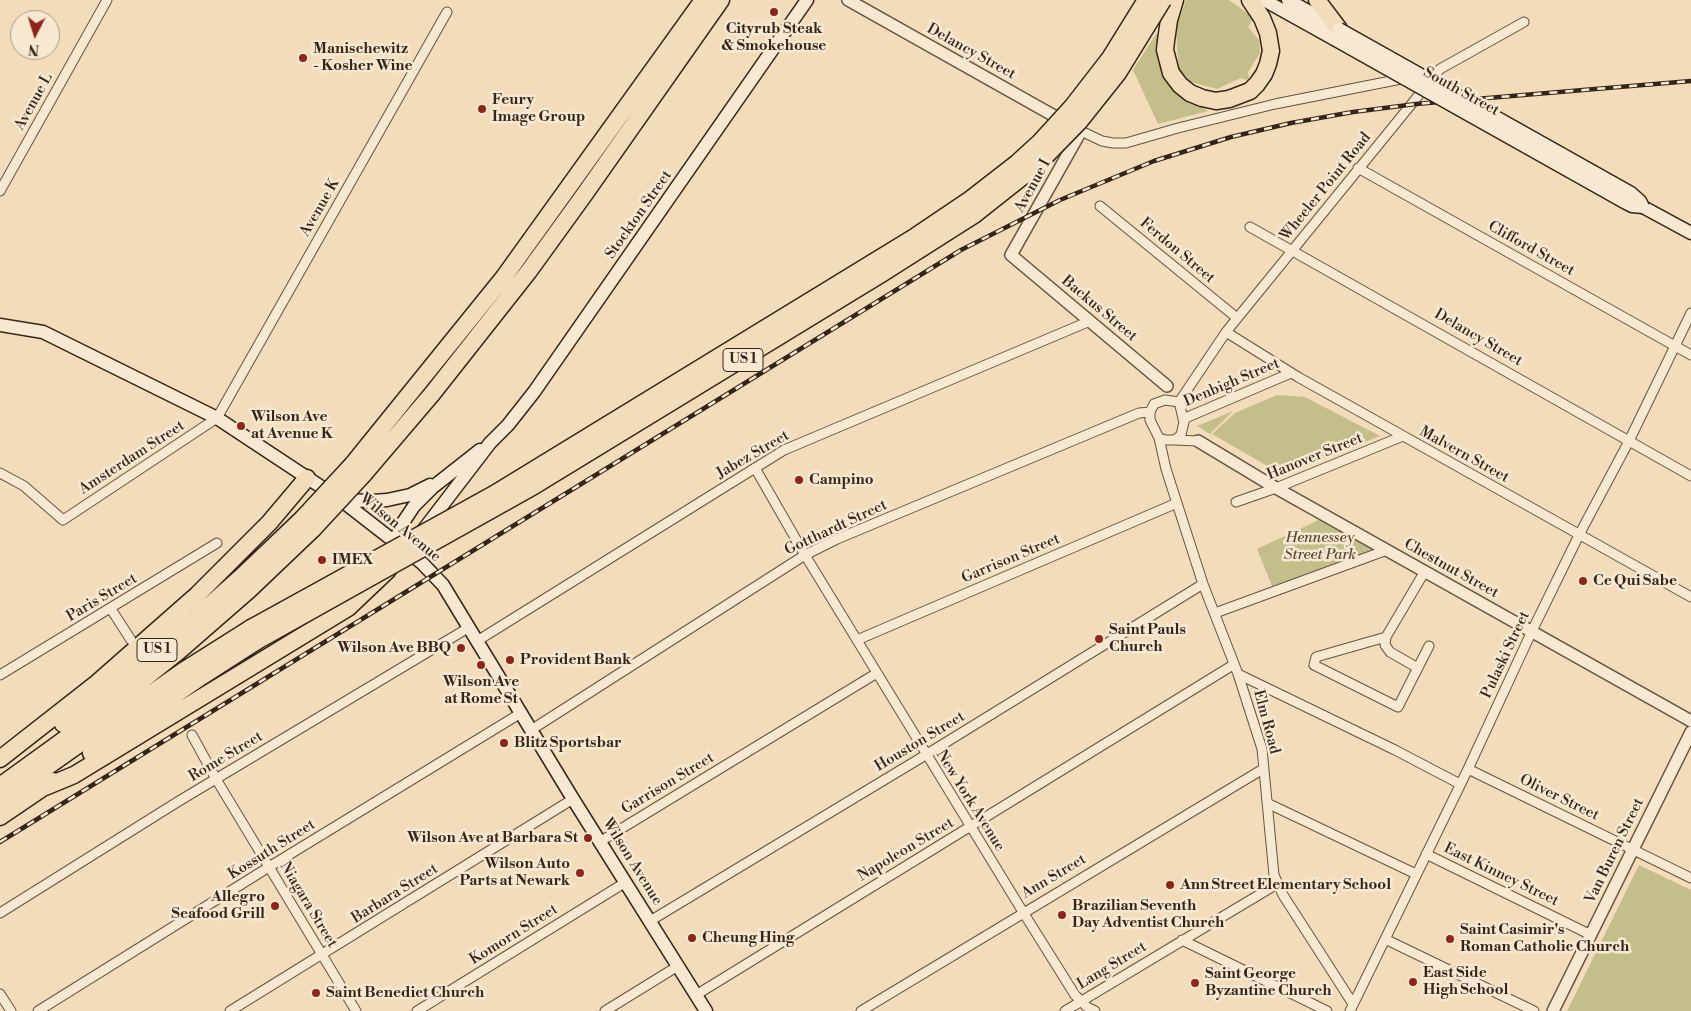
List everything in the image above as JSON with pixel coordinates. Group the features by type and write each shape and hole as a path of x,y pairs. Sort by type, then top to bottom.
{"highway":[{"name":"US 1","path":"0,768 72,717 163,645 240,578 308,524 357,470 504,277 703,0"},
{"path":"357,470 437,388 529,271 590,188 721,0"},
{"path":"0,800 183,671 254,634 494,494 916,236 961,206 1017,163 1061,119 1101,71 1146,0"},
{"name":"US 1","path":"0,817 181,690 254,634 542,482 866,284 974,215 1036,166 1079,122 1118,73 1163,0"},
{"path":"1175,0 1166,30 1165,50 1171,73 1180,85 1190,93 1202,98 1216,100 1229,99 1250,91 1264,74 1271,52 1266,26 1250,0"},
{"path":"1317,0 1336,34"},
{"path":"0,759 97,683 197,596 260,533 307,478"},
{"path":"0,786 99,715 179,651 249,590 308,524"},
{"path":"45,787 74,775 348,608 380,579 401,546"}],"main road":[{"name":"Stockton Street","path":"401,546 490,443 508,425 534,392 807,0"},
{"name":"South Street","path":"1264,0 1336,34 1631,193 1640,201 1643,207 1691,233"},
{"name":"South Street","path":"1288,0 1336,34"},
{"name":"Wilson Avenue","path":"0,325 43,332 217,418 341,500 422,563 443,585 706,1011"},
{"name":"Stockton Street","path":"401,546 402,524 414,506 466,460 490,443"},
{"path":"341,500 387,500 410,495 442,480"}],"street":[{"name":"Avenue L","path":"0,191 106,0"},
{"name":"Delancy Street","path":"848,0 1081,131"},
{"name":"Avenue K","path":"217,418 447,12"},
{"name":"Wheeler Point Road","path":"1173,401 1237,318 1440,69 1524,22"},
{"path":"1081,131 1102,141 1126,143 1275,104 1399,80 1440,69"},
{"name":"Avenue I","path":"1011,256 1081,131"},
{"name":"Clifford Street","path":"1358,168 1691,355"},
{"name":"Ferdon Street","path":"1100,206 1237,318"},
{"name":"Delancy Street","path":"1250,227 1691,476"},
{"name":"Backus Street","path":"1011,256 1167,386"},
{"name":"Pulaski Street","path":"1352,1007 1532,631 1579,535 1629,441 1691,313"},
{"name":"Jabez Street","path":"477,641 784,450 1090,321"},
{"name":"Malvern Street","path":"1226,332 1292,373 1691,597"},
{"name":"Denbigh Street","path":"1183,423 1292,373"},
{"path":"1167,386 1183,423 1198,442"},
{"path":"1173,401 1154,404 1150,412 1150,420 1159,438 1198,442"},
{"name":"Gotthardt Street","path":"531,730 805,555 837,539 1141,412 1150,412"},
{"name":"Amsterdam Street","path":"0,472 24,486 63,520 217,418"},
{"path":"1175,440 1181,435 1183,423"},
{"name":"Hanover Street","path":"1236,502 1276,488 1403,436"},
{"name":"Elm Road","path":"1159,438 1177,503 1203,584 1238,674 1262,749 1274,875 1277,884 1352,1007"},
{"name":"Chestnut Street","path":"1198,442 1276,488 1691,721"},
{"name":"New York Avenue","path":"755,468 805,555 926,755 1074,995 1087,1007 1095,1011"},
{"name":"Garrison Street","path":"857,640 1177,503"},
{"name":"Paris Street","path":"0,675 217,543"},
{"path":"1215,613 1387,550"},
{"path":"1418,668 1390,652 1385,645 1386,637 1425,571"},
{"name":"Houston Street","path":"650,921 926,755 1203,584"},
{"path":"111,609 131,640"},
{"name":"Rome Street","path":"0,913 216,779 468,628"},
{"path":"1386,637 1316,657 1314,665 1398,707 1429,646"},
{"name":"Napoleon Street","path":"696,995 1233,665"},
{"name":"Garrison Street","path":"600,841 877,673"},
{"path":"1238,674 1395,750 1460,784"},
{"name":"Kossuth Street","path":"38,1011 269,867 521,714"},
{"name":"Van Buren Street","path":"1553,1011 1691,732"},
{"name":"Niagara Street","path":"192,735 216,779 356,1011"},
{"name":"Oliver Street","path":"1468,768 1691,878"},
{"name":"Ann Street","path":"861,1011 1263,769"},
{"name":"Barbara Street","path":"230,1011 574,800"},
{"path":"1267,803 1416,874"},
{"name":"East Kinney Street","path":"1426,854 1590,935"},
{"name":"Komorn Street","path":"417,1011 626,882"},
{"name":"Lang Street","path":"1065,1011 1277,884"},
{"path":"1385,939 1534,1011"},
{"path":"1182,940 1327,1011"},
{"path":"605,1011 678,966"},
{"path":"0,994 11,1011"}],"green space":[{"path":"1186,0 1229,0 1254,18 1248,27 1259,40 1260,53 1248,72 1249,78 1246,80 1241,78 1217,89 1187,81 1179,74 1176,29"},
{"path":"1156,34 1158,34 1158,62 1167,80 1208,111 1158,124 1133,70"},
{"path":"1277,395 1305,397 1380,436 1283,475 1212,434 1235,413"},
{"path":"1233,411 1210,434 1197,426"},
{"name":"Hennessey Street Park","path":"1327,516 1387,550 1274,591 1257,549"},
{"path":"1639,865 1691,890 1691,1011 1567,1011"}],"railway":[{"path":"0,842 961,250 1060,200 1154,161 1231,137 1291,123 1353,112 1416,104 1691,81"}],"place":[{"name":"Cityrub Steak & Smokehouse","path":"774,12"},
{"name":"Manischewitz - Kosher Wine","path":"303,58"},
{"name":"Feury Image Group","path":"482,109"},
{"name":"Wilson Ave at Avenue K","path":"241,426"},
{"name":"Campino","path":"799,480"},
{"name":"IMEX","path":"322,560"},
{"name":"Ce Qui Sabe","path":"1583,581"},
{"name":"Saint Pauls Church","path":"1099,639"},
{"name":"Wilson Ave BBQ","path":"461,648"},
{"name":"Provident Bank","path":"510,660"},
{"name":"Wilson Ave at Rome St","path":"481,665"},
{"name":"Blitz Sportsbar","path":"504,743"},
{"name":"Wilson Ave at Barbara St","path":"588,838"},
{"name":"Wilson Auto Parts at Newark","path":"580,873"},
{"name":"Ann Street Elementary School","path":"1170,885"},
{"name":"Allegro Seafood Grill","path":"275,906"},
{"name":"Brazilian Seventh Day Adventist Church","path":"1062,915"},
{"name":"Cheung Hing","path":"692,938"},
{"name":"Saint Casimir's Roman Catholic Church","path":"1450,939"},
{"name":"East Side High School","path":"1413,982"},
{"name":"Saint George Byzantine Church","path":"1195,983"},
{"name":"Saint Benedict Church","path":"316,993"}]}
